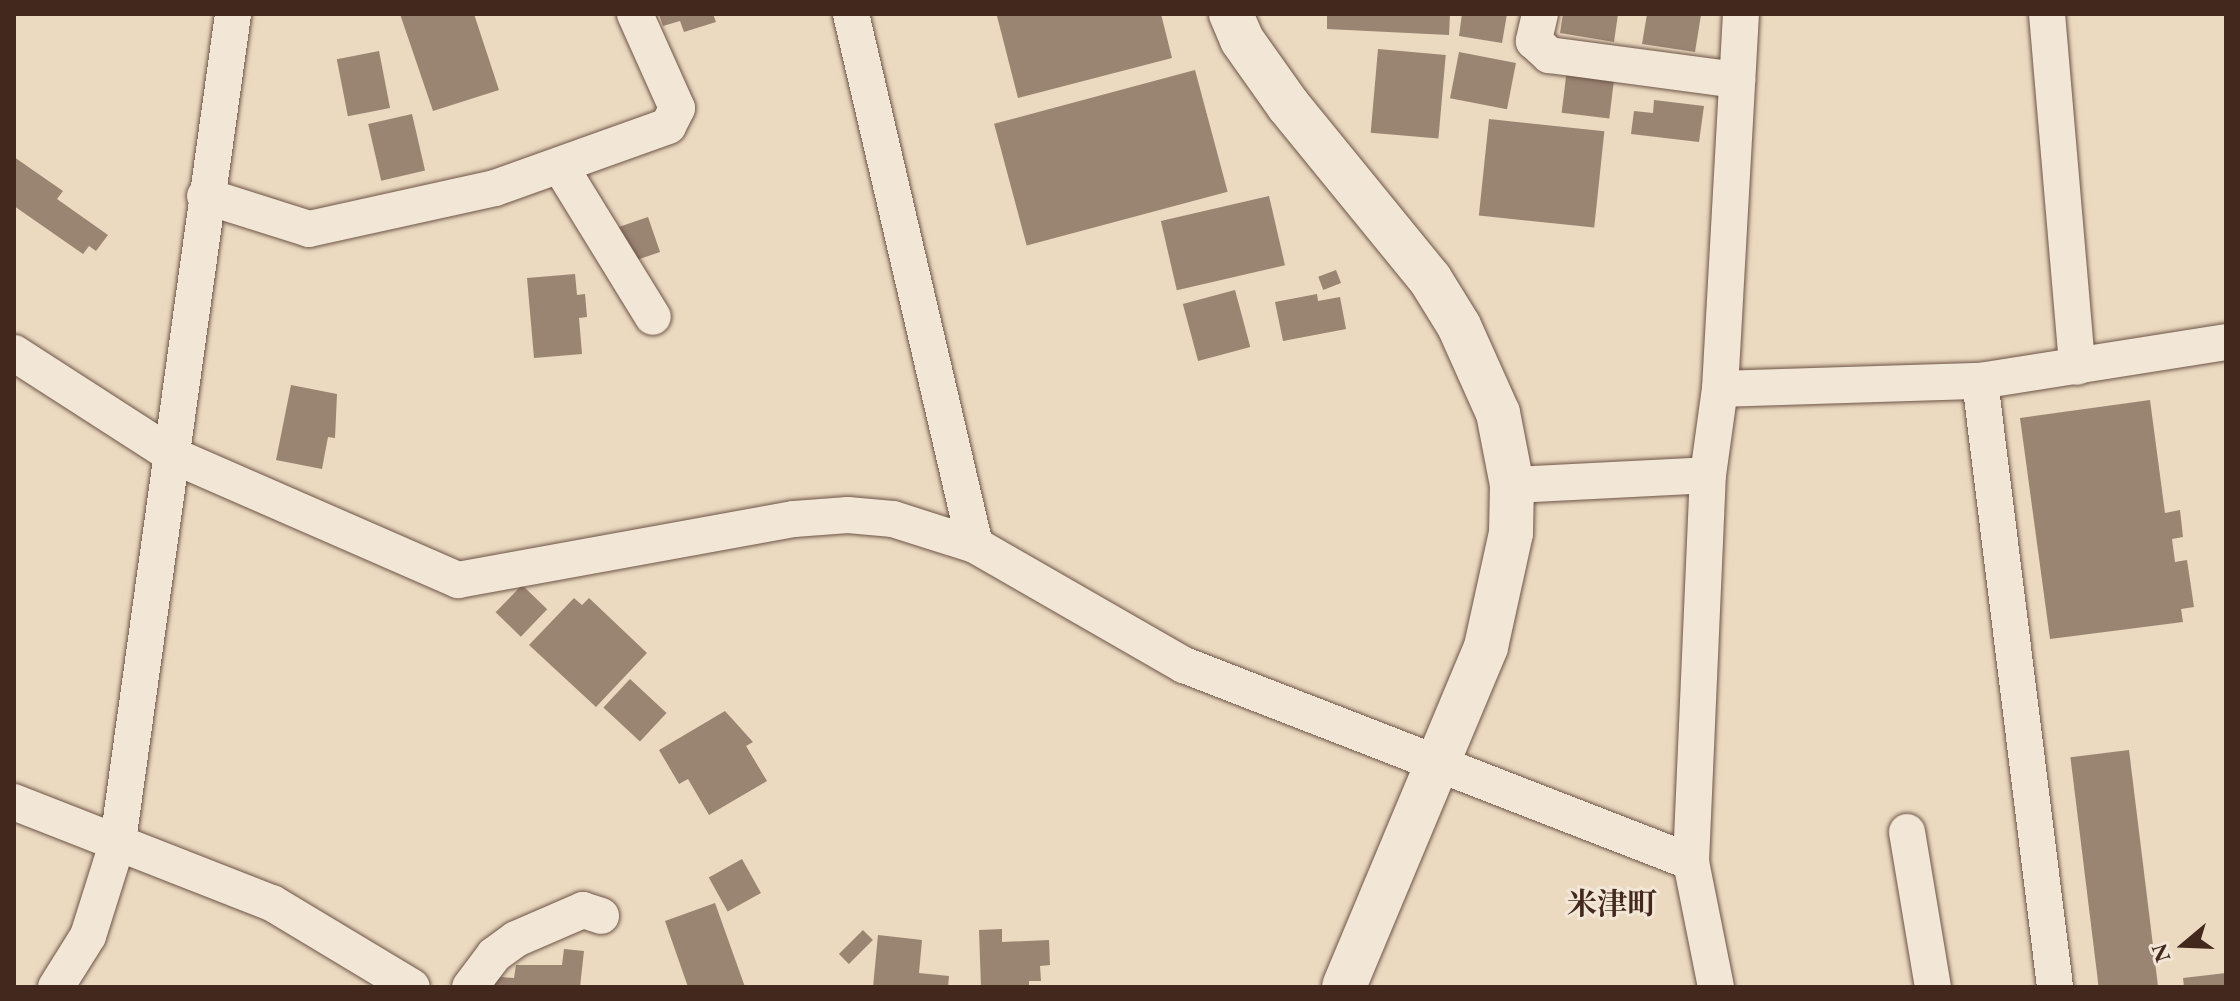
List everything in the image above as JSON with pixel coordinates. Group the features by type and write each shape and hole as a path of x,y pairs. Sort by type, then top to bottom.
{"street":[{"path":"56,987 88,936 118,841 174,456 205,196 233,14"},
{"path":"205,196 309,229 495,188 668,126 677,108 635,14"},
{"path":"851,14 975,545"},
{"path":"1231,14 1242,40 1288,105 1430,279 1459,326 1498,413 1512,485 1511,533 1486,647 1344,987"},
{"path":"1540,14 1534,41 1549,55 1737,80"},
{"path":"1716,987 1691,862 1708,475 1720,389 1741,14"},
{"path":"2047,14 2077,367"},
{"path":"560,166 653,317"},
{"path":"1720,389 1980,381 2226,342"},
{"path":"14,353 174,456 458,580 794,519 848,515 893,519 975,545 1184,665 1691,862"},
{"path":"1980,381 2055,987"},
{"path":"1512,485 1708,475"},
{"path":"14,802 272,903 412,987"},
{"path":"1907,832 1933,987"},
{"path":"470,987 494,955 516,939 583,910 601,916"}],"building":[{"path":"400,14 474,14 499,90 433,111"},
{"path":"659,14 713,14 716,22 684,32 680,21 663,26"},
{"path":"1161,14 1172,58 1018,98 997,16"},
{"path":"1327,14 1450,14 1449,35 1327,29"},
{"path":"1462,14 1507,14 1502,43 1459,36"},
{"path":"1563,14 1618,14 1614,42 1560,33"},
{"path":"1647,14 1701,15 1695,52 1642,44"},
{"path":"1378,49 1446,55 1438,139 1371,133"},
{"path":"379,51 390,108 348,116 337,59"},
{"path":"1459,52 1516,63 1507,109 1450,98"},
{"path":"1567,69 1615,75 1609,119 1562,113"},
{"path":"1195,70 1228,192 1027,246 994,124"},
{"path":"1654,100 1704,106 1699,142 1631,134 1634,111 1653,113"},
{"path":"412,114 425,171 381,181 368,124"},
{"path":"1489,119 1604,131 1594,228 1479,215"},
{"path":"14,157 63,191 57,199 108,235 96,251 89,246 83,254 14,206"},
{"path":"1269,196 1285,265 1177,290 1161,221"},
{"path":"648,217 660,252 628,263 616,228"},
{"path":"1336,270 1341,283 1323,290 1318,277"},
{"path":"575,274 577,295 585,294 587,317 579,318 582,354 534,358 527,278"},
{"path":"1235,290 1250,347 1198,361 1183,304"},
{"path":"1317,294 1318,301 1340,297 1346,329 1283,341 1275,302"},
{"path":"291,385 337,394 335,438 328,437 322,469 276,460"},
{"path":"2150,400 2165,513 2180,510 2183,537 2172,539 2175,562 2187,560 2194,607 2181,609 2183,622 2050,639 2020,418"},
{"path":"522,585 547,609 521,637 496,612"},
{"path":"574,598 582,605 589,598 647,653 596,707 529,645"},
{"path":"630,679 667,713 640,742 603,708"},
{"path":"725,711 753,742 746,746 767,781 709,815 688,779 679,784 659,750"},
{"path":"2129,750 2158,987 2099,987 2070,757"},
{"path":"742,859 761,893 728,912 709,877"},
{"path":"715,903 745,987 688,987 665,921"},
{"path":"1002,929 1002,942 1049,940 1050,965 1040,966 1041,981 1029,981 1029,987 981,987 979,930"},
{"path":"863,930 873,940 849,964 839,954"},
{"path":"878,935 922,940 919,973 949,976 948,987 873,987"},
{"path":"564,949 584,951 580,987 488,987 490,976 514,978 516,965 562,965"},
{"path":"2226,973 2226,987 2184,987 2183,978"}],"district":[{"name":"米津町","path":"1612,904"}]}
